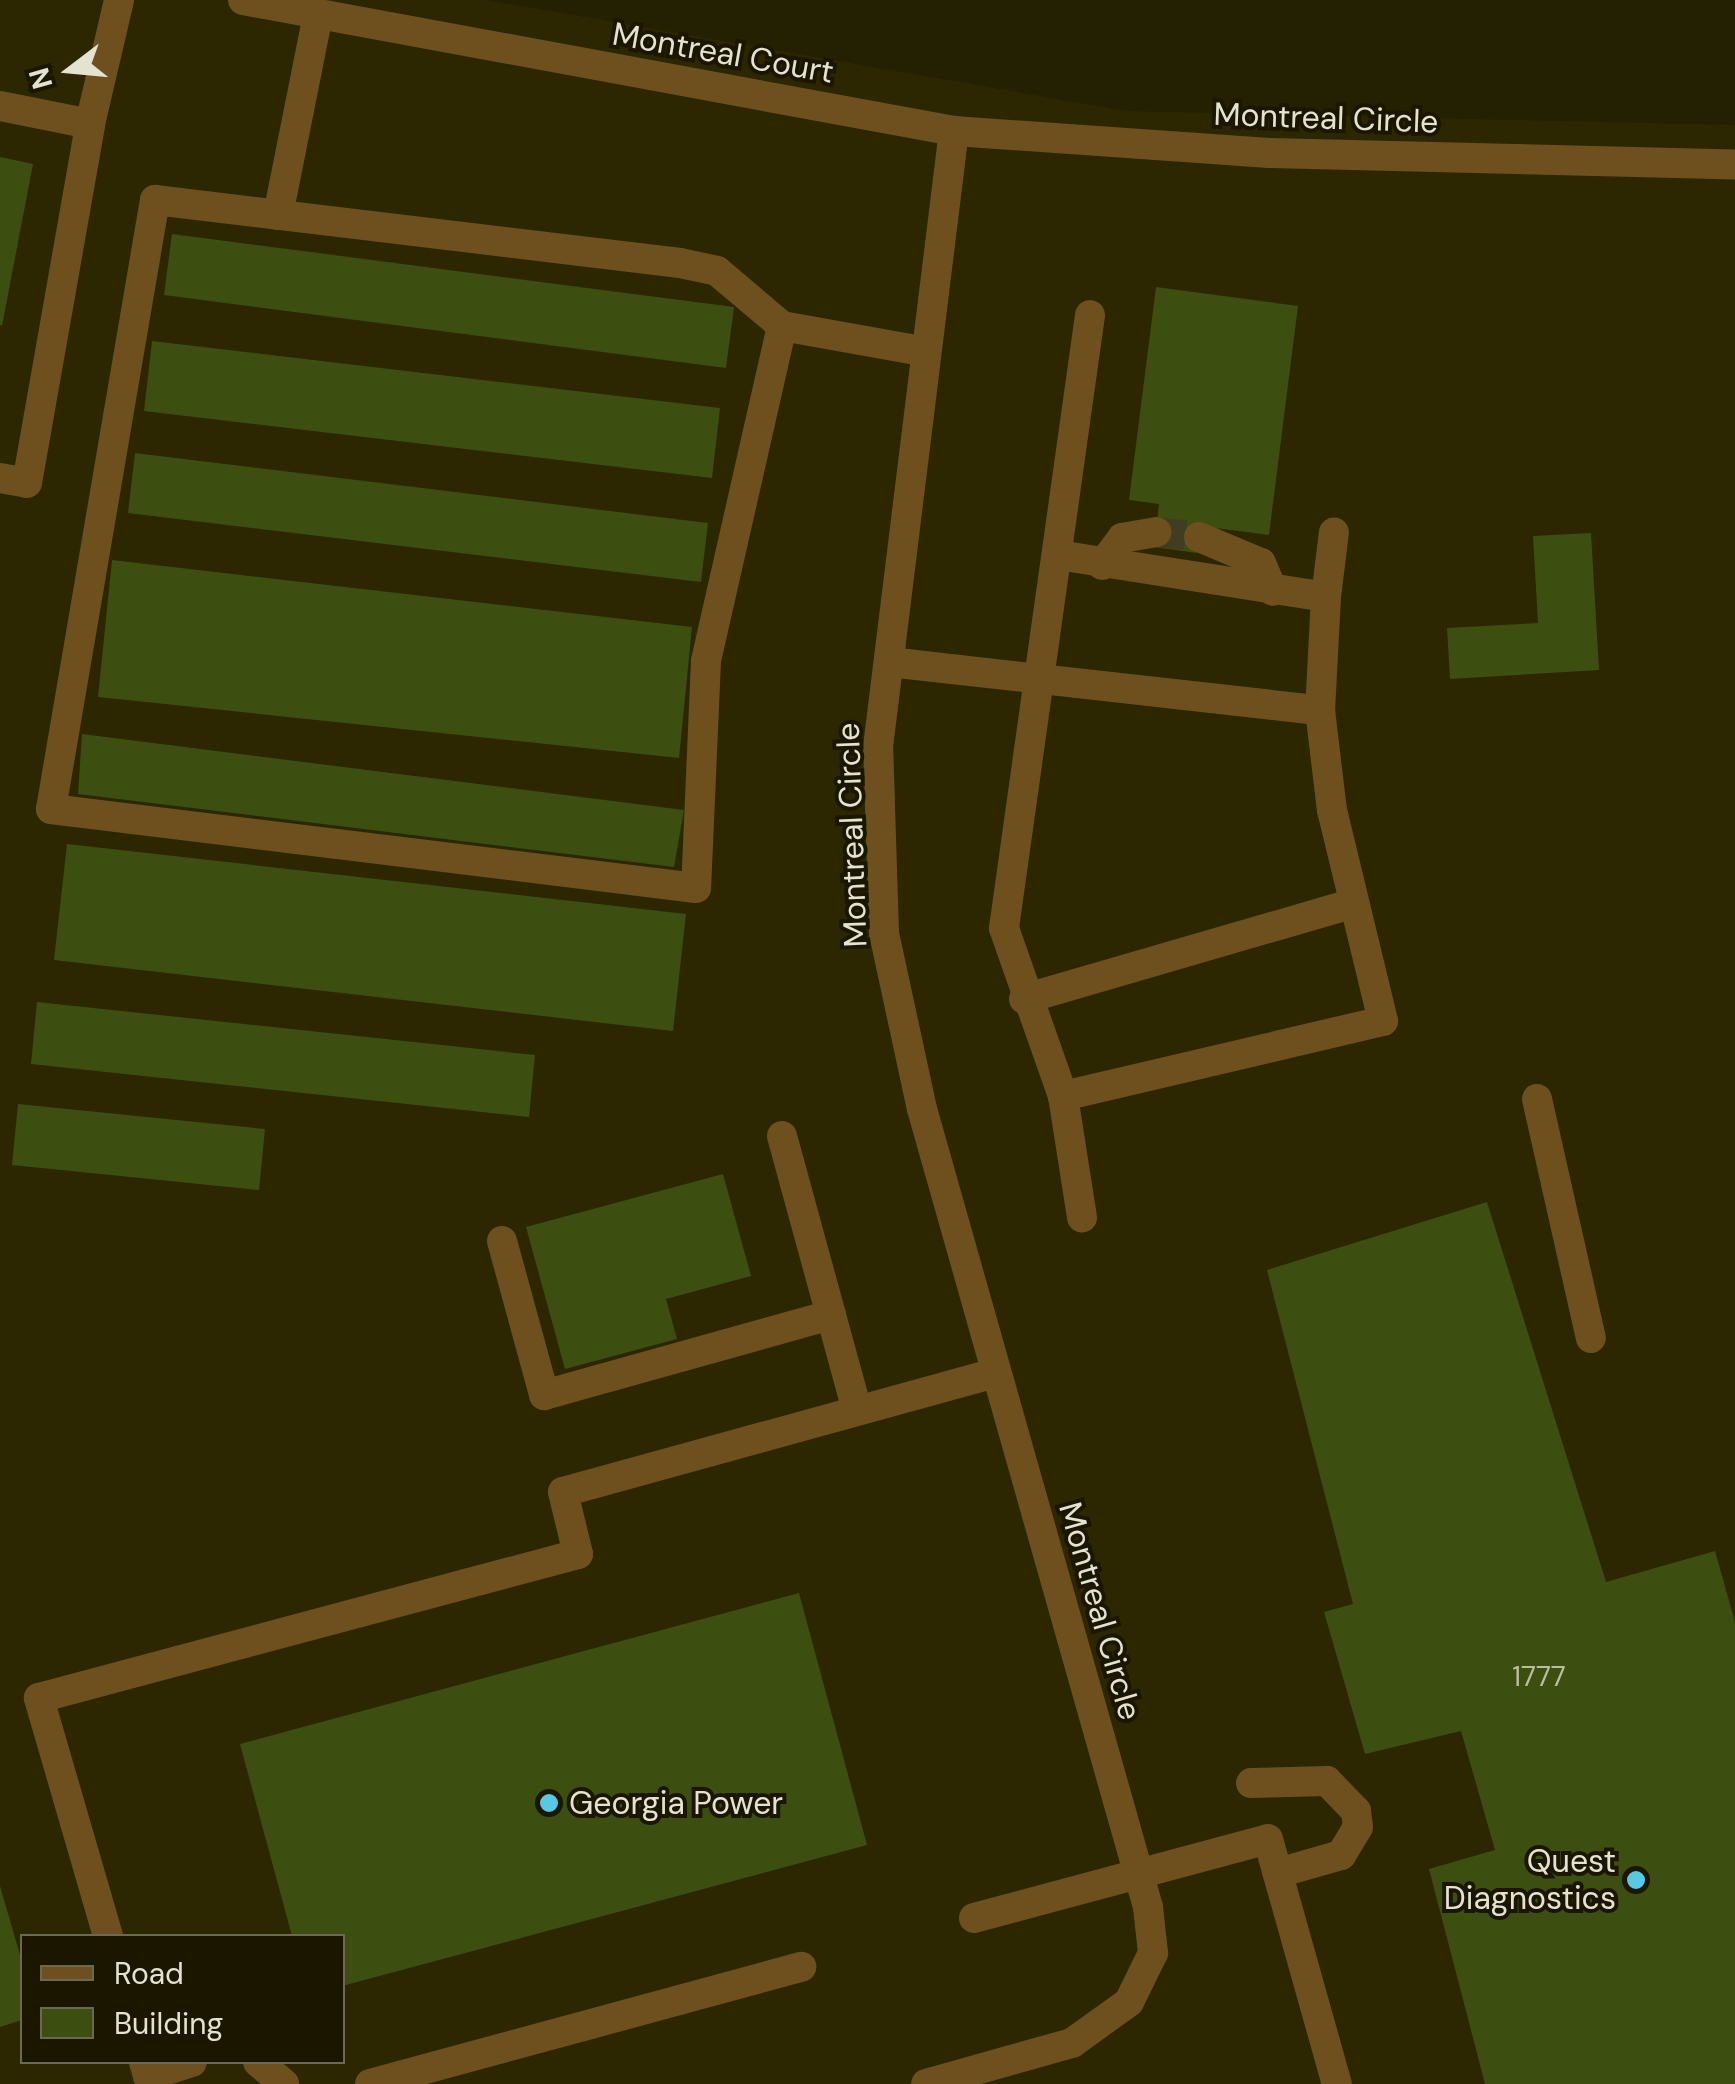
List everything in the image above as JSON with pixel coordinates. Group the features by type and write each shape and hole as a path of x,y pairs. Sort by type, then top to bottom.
{"street":[{"path":"0,478 27,483 90,124 119,0"},
{"name":"Montreal Court","path":"243,0 954,131"},
{"path":"278,215 318,14"},
{"path":"0,106 90,124"},
{"name":"Montreal Circle","path":"926,2084 990,2075 1072,2043 1129,2002 1153,1953 1138,1872 922,1109 884,932 878,747 954,131 1269,153 1735,164"},
{"path":"782,326 706,662 696,888 51,809 155,200 717,271 782,326 926,352"},
{"path":"1082,1218 1063,1096 1024,999 1004,928 1090,314"},
{"path":"1102,565 1122,538 1156,532"},
{"path":"1063,1096 1383,1021 1354,903 1320,710 1334,532"},
{"path":"1199,538 1261,562 1274,591"},
{"path":"1058,554 1102,565 1326,596"},
{"path":"889,662 1320,710"},
{"path":"1024,999 1354,903"},
{"path":"1537,1099 1592,1338"},
{"path":"782,1136 857,1410"},
{"path":"502,1241 544,1394 831,1315"},
{"path":"107,1934 39,1698 578,1554 563,1492 996,1373"},
{"path":"1251,1783 1327,1781 1356,1810 1358,1827 1341,1855 1278,1873"},
{"path":"974,1918 1268,1839 1337,2084"},
{"path":"370,2084 800,1967"},
{"path":"145,2064 148,2076 186,2064"},
{"path":"260,2064 284,2084"}],"shaded area":[{"path":"0,0 486,0 1126,111 1735,125 1735,2084 0,2084"}],"building":[{"path":"0,157 33,164 2,326 0,325"},
{"path":"172,234 734,307 726,368 164,295"},
{"path":"1156,287 1298,306 1269,535 1200,526 1197,553 1154,547 1159,504 1129,500"},
{"path":"152,341 720,408 712,478 144,411"},
{"path":"135,453 708,523 701,582 128,513"},
{"path":"1591,533 1599,670 1450,679 1447,628 1538,623 1533,536"},
{"path":"112,560 692,627 679,758 98,697"},
{"path":"82,734 684,810 674,867 78,794"},
{"path":"67,844 686,914 673,1031 54,960"},
{"path":"37,1002 535,1055 529,1117 31,1064"},
{"path":"18,1104 265,1129 259,1190 12,1165"},
{"path":"723,1174 751,1276 666,1299 677,1339 565,1369 526,1227"},
{"path":"1487,1202 1606,1582 1715,1551 1735,1622 1735,2084 1485,2084 1429,1869 1495,1850 1461,1731 1365,1754 1324,1612 1353,1604 1267,1270"},
{"path":"799,1593 867,1845 345,1985 345,1934 291,1934 240,1744"},
{"path":"0,1886 20,1955 20,2021 0,2027"}],"tunnel":[{"path":"1156,532 1199,537"}],"place":[{"name":"Georgia Power","path":"549,1803"},
{"name":"Quest Diagnostics","path":"1636,1880"}]}
